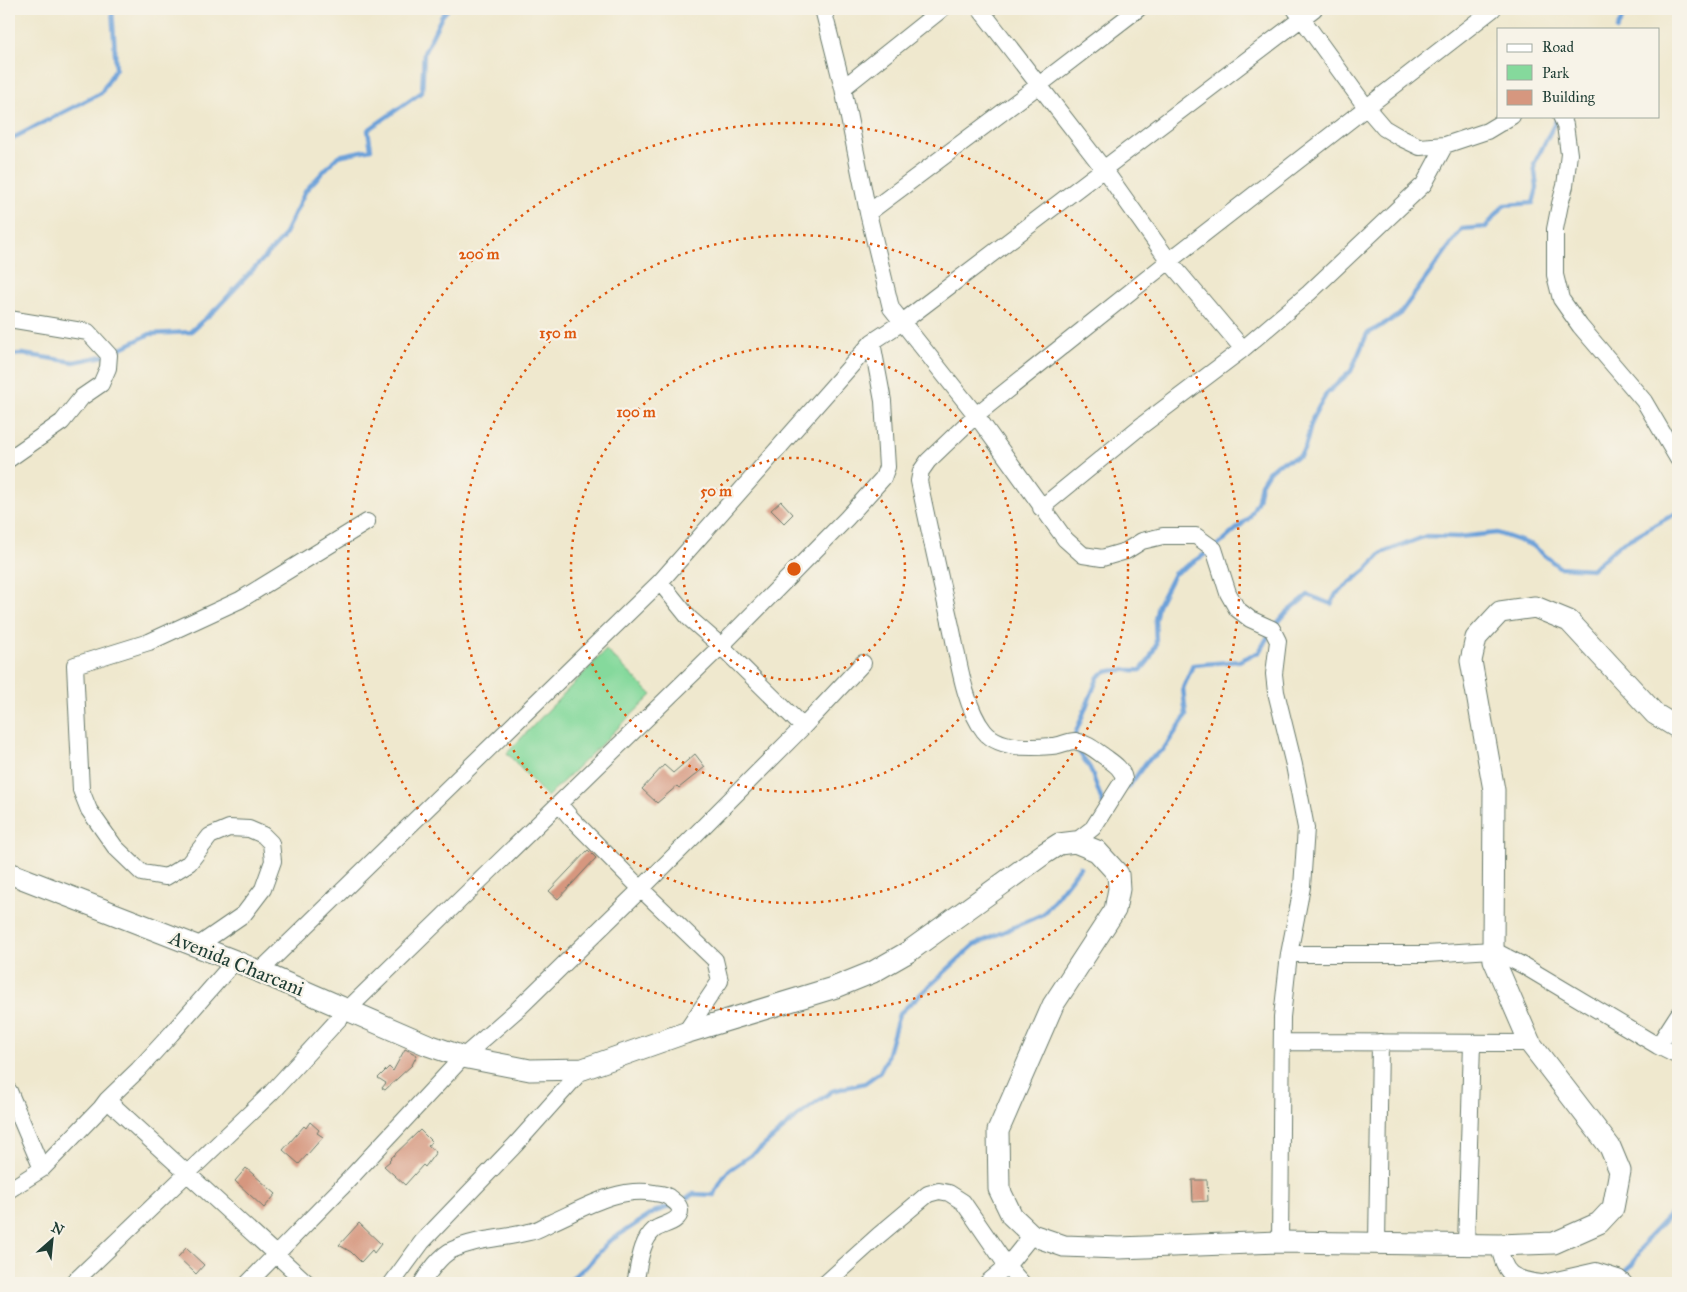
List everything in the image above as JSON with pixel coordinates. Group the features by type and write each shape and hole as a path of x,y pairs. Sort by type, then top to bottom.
{"main road":[{"path":"1084,846 1118,874 1119,889 1115,910 1053,1005 998,1131 999,1189 1012,1216 1032,1235 1064,1246 1119,1248 1280,1242 1466,1245 1554,1243 1598,1223 1613,1208 1620,1171 1610,1147 1530,1043 1494,960 1494,790 1471,661 1476,638 1500,612 1535,608 1569,621 1655,714 1678,728"},
{"name":"Avenida Charcani","path":"9,873 196,947 235,960 428,1045 463,1057 530,1070 583,1069 685,1033 836,987 873,972 908,952 1045,852 1059,844 1084,846"}],"street":[{"path":"824,9 844,88 868,213 891,308 901,323 922,345 976,415 1065,539 1083,555 1102,558 1126,551 1142,541 1163,536 1196,536 1214,549 1228,593 1237,609 1250,619 1272,629 1278,641 1274,674 1276,692 1294,765 1306,828 1302,887 1289,954 1282,1017 1280,1242"},
{"path":"844,88 942,9"},
{"path":"980,9 1103,168 1168,261 1243,349"},
{"path":"868,213 1138,9"},
{"path":"1084,846 1124,779 1123,773 1118,767 1086,744 1072,741 1054,746 1022,746 1001,743 984,731 970,706 961,672 919,481 921,471 928,461 976,415 1168,261 1493,9"},
{"path":"260,971 660,582 872,342 901,323 1304,12 1366,107 1384,128 1420,148 1445,145 1486,131 1509,118"},
{"path":"1562,118 1565,125 1569,154 1565,186 1555,229 1555,275 1561,298 1580,326 1644,401 1678,459"},
{"path":"1041,508 1142,426 1243,349 1309,293 1424,184 1445,145"},
{"path":"9,319 88,332 109,355 108,368 101,384 82,398 62,422 9,459"},
{"path":"73,1283 271,1093 348,1009 721,646 847,518 883,478 887,467 884,400 872,342"},
{"path":"196,947 244,914 263,889 273,861 271,843 263,835 249,829 229,828 210,836 188,863 166,877 142,872 115,847 89,810 81,790 75,665 148,642 240,600 367,522"},
{"path":"660,582 689,618 721,646 803,727"},
{"path":"248,1283 276,1256 463,1057 519,1008 641,889 803,727 863,662"},
{"path":"559,804 570,818 715,960 720,981 685,1033"},
{"path":"1289,954 1426,954 1493,950 1524,966 1678,1056"},
{"path":"9,1190 42,1169 101,1108 106,1100 158,1048 235,960"},
{"path":"1658,1046 1678,1015"},
{"path":"1282,1042 1530,1043"},
{"path":"1377,1244 1380,1042"},
{"path":"1466,1245 1472,1042"},
{"path":"392,1283 422,1242 516,1144 583,1069"},
{"path":"9,1091 42,1169"},
{"path":"106,1100 307,1283"},
{"path":"422,1283 429,1271 450,1250 488,1238 530,1232 611,1196 635,1191 667,1195 678,1204 680,1211 676,1219 654,1230 648,1237 634,1283"},
{"path":"826,1283 928,1194 938,1191 949,1193 963,1202 1007,1266 1022,1283"},
{"path":"986,1283 1007,1266 1032,1235"},
{"path":"1499,1245 1502,1264 1510,1274 1526,1281 1542,1283 1596,1271 1618,1278 1624,1283"}],"green space":[{"path":"606,650 652,695 547,797 507,753"}],"building":[{"path":"781,501 793,514 784,523 771,510"},
{"path":"695,754 705,767 679,788 677,786 657,803 642,789 664,765 673,773"},
{"path":"588,850 596,858 558,899 549,891"},
{"path":"405,1049 417,1055 412,1065 385,1090 382,1088 386,1083 378,1078 389,1067 393,1071"},
{"path":"310,1122 319,1130 317,1133 323,1137 299,1164 283,1150 304,1126 306,1128"},
{"path":"420,1130 432,1142 428,1145 436,1152 425,1167 423,1165 405,1185 384,1166"},
{"path":"246,1168 276,1194 264,1208 235,1181"},
{"path":"1192,1180 1207,1180 1208,1201 1193,1202"},
{"path":"359,1223 381,1244 374,1253 372,1250 361,1262 351,1252 339,1245"},
{"path":"186,1248 204,1265 196,1274 178,1257"}],"waterway":[{"path":"9,140 101,93 116,68 112,9"},
{"path":"111,353 150,334 190,332 216,309 282,239 306,190 338,156 371,149 368,130 422,92 424,53 442,16 448,9"},
{"path":"1618,28 1627,9"},
{"path":"1216,547 1249,518 1258,500 1261,484 1269,471 1277,464 1300,456 1305,448 1313,417 1327,393 1351,371 1367,334 1399,315 1462,229 1486,227 1504,205 1533,203 1537,188 1534,164 1557,118"},
{"path":"9,355 22,354 74,362 104,356"},
{"path":"1274,627 1286,613 1308,595 1331,604 1336,594 1366,570 1382,553 1426,536 1459,537 1497,533 1532,545 1559,567 1592,569 1619,545 1678,512"},
{"path":"1074,737 1098,677 1107,672 1118,670 1141,670 1149,660 1156,645 1155,620 1158,605 1174,574 1210,551"},
{"path":"1128,788 1147,761 1163,750 1186,716 1183,688 1193,665 1239,661 1259,652 1270,633"},
{"path":"1075,746 1090,768 1103,804"},
{"path":"679,1203 693,1194 714,1195 729,1170 760,1149 799,1115 832,1091 865,1083 880,1072 886,1060 899,1014 974,945 1043,914 1080,867"},
{"path":"565,1283 586,1267 608,1242 654,1212 672,1206"},
{"path":"1620,1276 1632,1265 1647,1239 1678,1206"}]}
